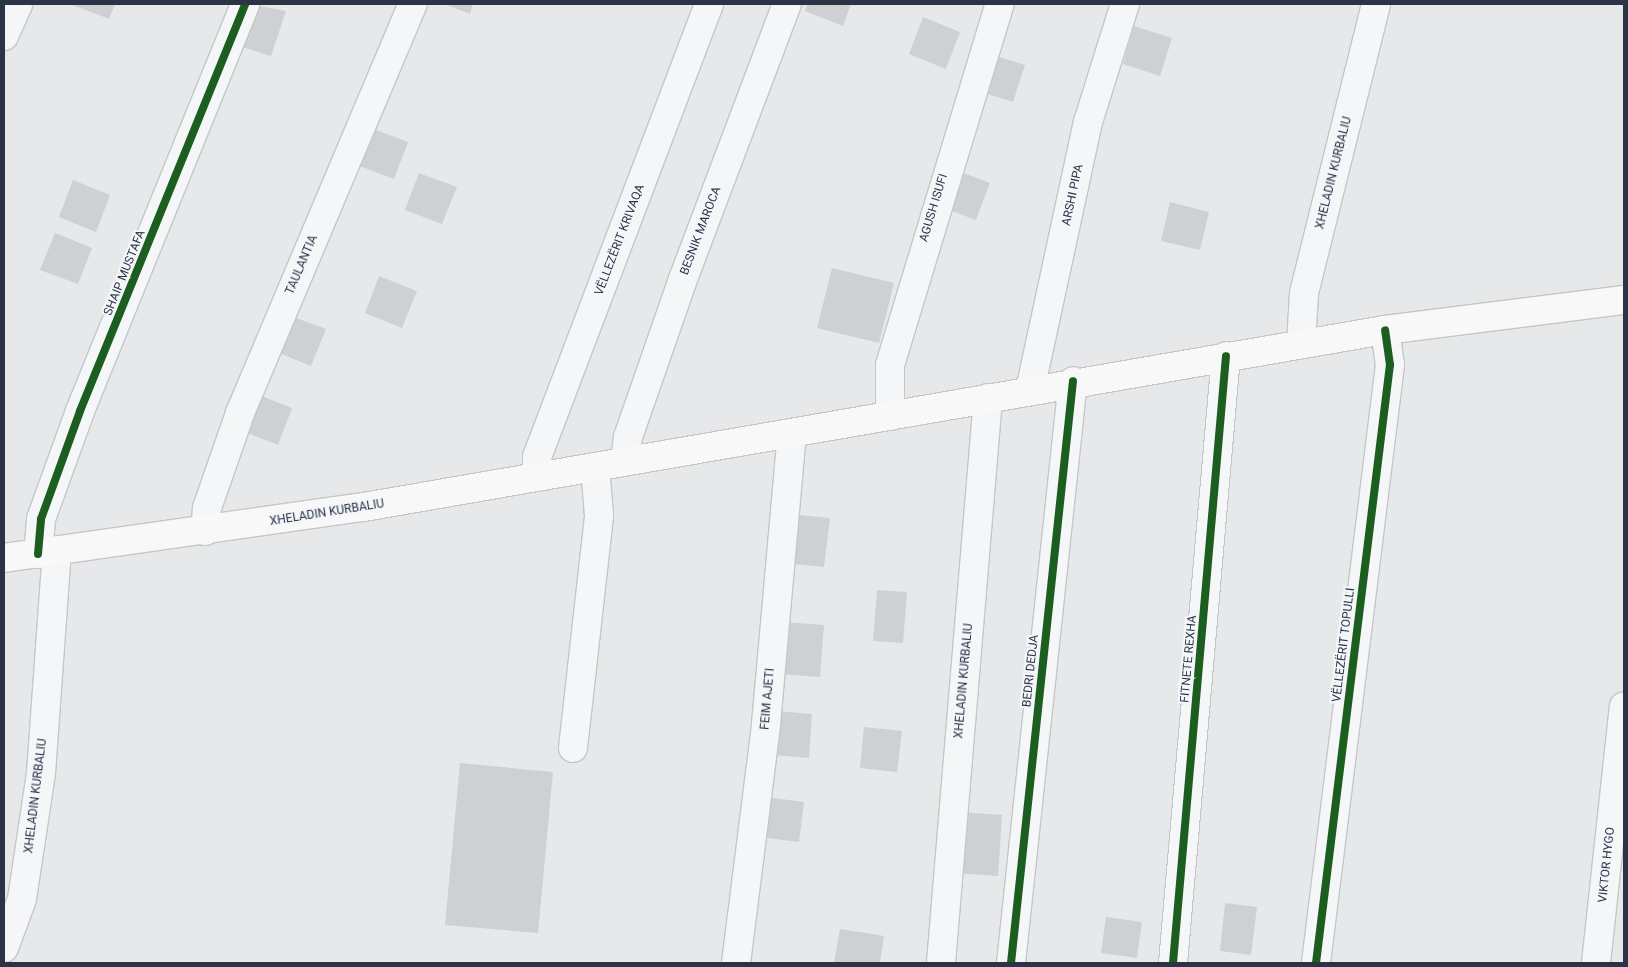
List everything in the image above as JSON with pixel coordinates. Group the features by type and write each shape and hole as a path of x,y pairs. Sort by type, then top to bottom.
{"main road":[{"name":"XHELADIN KURBALIU","path":"4,558 205,531 537,477 792,434 1073,381 1385,330 1624,300"}],"street":[{"path":"4,36 18,4"},
{"name":"SHAIP MUSTAFA","path":"47,553 41,519 80,411 245,4"},
{"name":"TAULANTIA","path":"205,531 207,508 240,413 413,4"},
{"name":"VËLLEZËRIT KRIVAQA","path":"537,477 536,457 709,4"},
{"name":"BESNIK MAROCA","path":"625,461 628,436 683,279 787,4"},
{"name":"AGUSH ISUFI","path":"890,416 890,365 1000,4"},
{"name":"ARSHI PIPA","path":"1030,390 1088,122 1125,4"},
{"name":"XHELADIN KURBALIU","path":"1301,344 1304,293 1376,4"},
{"name":"VËLLEZËRIT TOPULLI","path":"1316,963 1390,365 1385,330"},
{"name":"FITNETE REXHA","path":"1173,963 1226,356"},
{"name":"BEDRI DEDJA","path":"1011,963 1073,381"},
{"name":"XHELADIN KURBALIU","path":"941,963 988,398"},
{"name":"FEIM AJETI","path":"736,963 766,724 792,434"},
{"path":"573,748 599,515 596,467"},
{"name":"XHELADIN KURBALIU","path":"4,948 22,900 41,773 47,553"},
{"name":"VIKTOR HYGO","path":"1596,963 1624,707"}],"building":[{"path":"70,4 115,4 109,19"},
{"path":"249,4 286,11 271,56 236,45"},
{"path":"444,4 473,4 470,14"},
{"path":"808,4 851,4 843,26 805,11"},
{"path":"923,17 960,32 946,69 909,54"},
{"path":"1134,26 1172,38 1160,76 1123,64"},
{"path":"986,53 1025,65 1013,102 975,90"},
{"path":"371,128 408,142 394,179 357,165"},
{"path":"953,169 990,183 976,220 938,206"},
{"path":"419,173 457,187 442,224 405,210"},
{"path":"73,180 110,195 96,232 59,217"},
{"path":"1170,202 1209,212 1200,250 1161,241"},
{"path":"55,233 92,248 78,284 40,270"},
{"path":"832,268 894,283 879,343 817,328"},
{"path":"379,276 417,291 402,328 365,313"},
{"path":"288,315 326,329 311,366 274,351"},
{"path":"254,393 292,408 278,445 240,430"},
{"path":"798,515 830,518 824,567 792,564"},
{"path":"877,590 907,592 903,643 873,641"},
{"path":"785,622 824,625 820,677 781,674"},
{"path":"777,711 812,714 809,758 774,755"},
{"path":"864,727 902,731 897,772 860,768"},
{"path":"460,763 553,772 538,933 445,925"},
{"path":"766,797 804,802 799,842 761,837"},
{"path":"958,812 1002,815 998,876 954,873"},
{"path":"1225,903 1257,907 1251,955 1220,951"},
{"path":"1106,917 1142,922 1137,958 1101,953"},
{"path":"840,929 884,936 880,963 834,963"}],"cycle path":[{"path":"38,554 41,519 80,411 245,4"},
{"path":"1316,963 1390,365 1385,330"},
{"path":"1173,963 1226,356"},
{"path":"1011,963 1073,381"}]}
